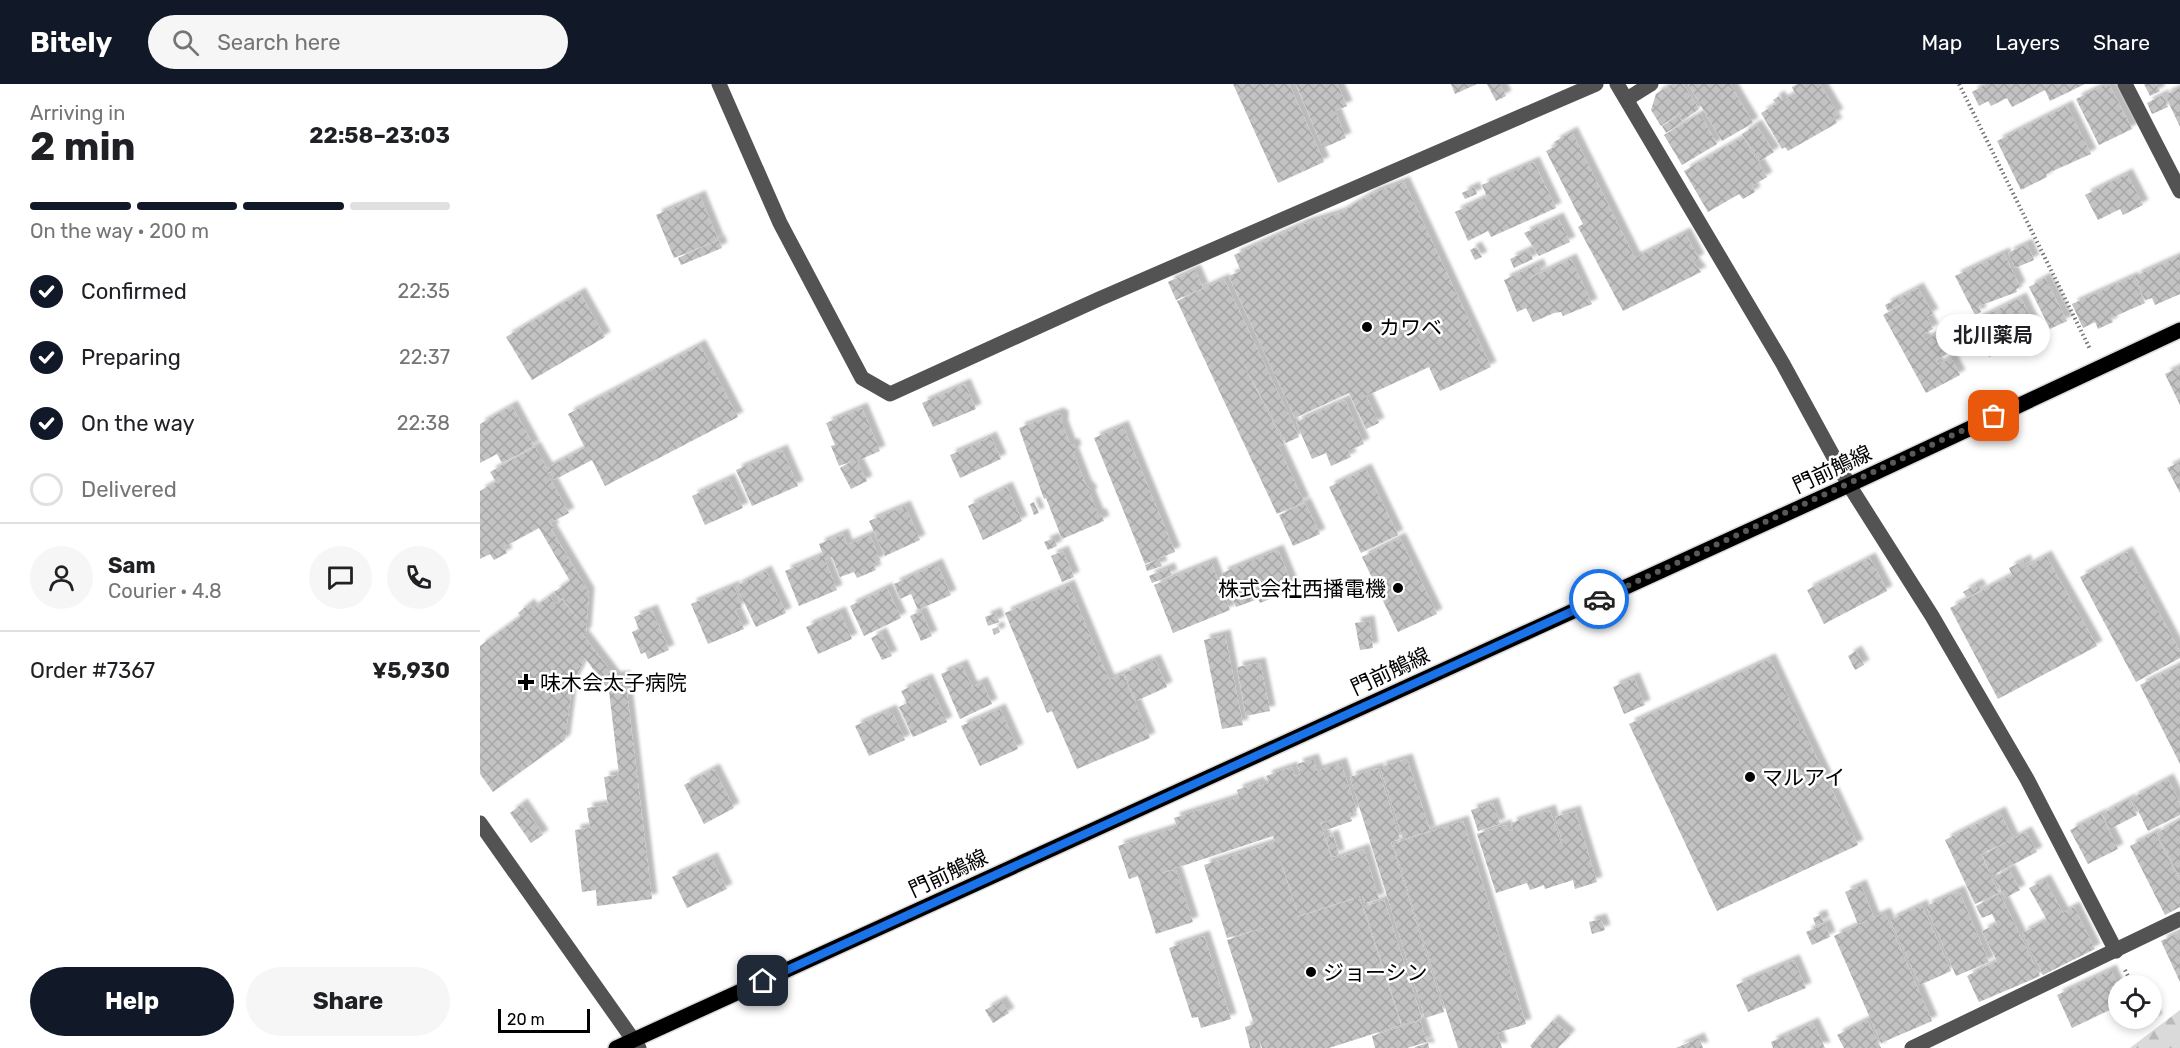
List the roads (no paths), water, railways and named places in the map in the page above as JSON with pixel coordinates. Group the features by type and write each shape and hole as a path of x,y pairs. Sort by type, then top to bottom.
{"main road":[{"name":"門前鵤線","path":"616,1048 636,1044 2180,330"}],"street":[{"path":"719,84 780,224 862,378 890,394 1110,294 1596,84"},
{"path":"1617,84 1783,364 1849,485 1932,616 2027,779 2116,951"},
{"path":"1627,99 1651,84"},
{"path":"2125,84 2180,191"},
{"path":"480,823 636,1044"},
{"path":"1912,1048 2180,920"}],"place":[{"name":"カワベ","path":"1367,327"},
{"name":"北川薬局","path":"1994,416"},
{"name":"株式会社西播電機","path":"1398,588"},
{"name":"味木会太子病院","path":"526,682"},
{"name":"マルアイ","path":"1750,777"},
{"name":"ジョーシン","path":"1311,972"}]}
